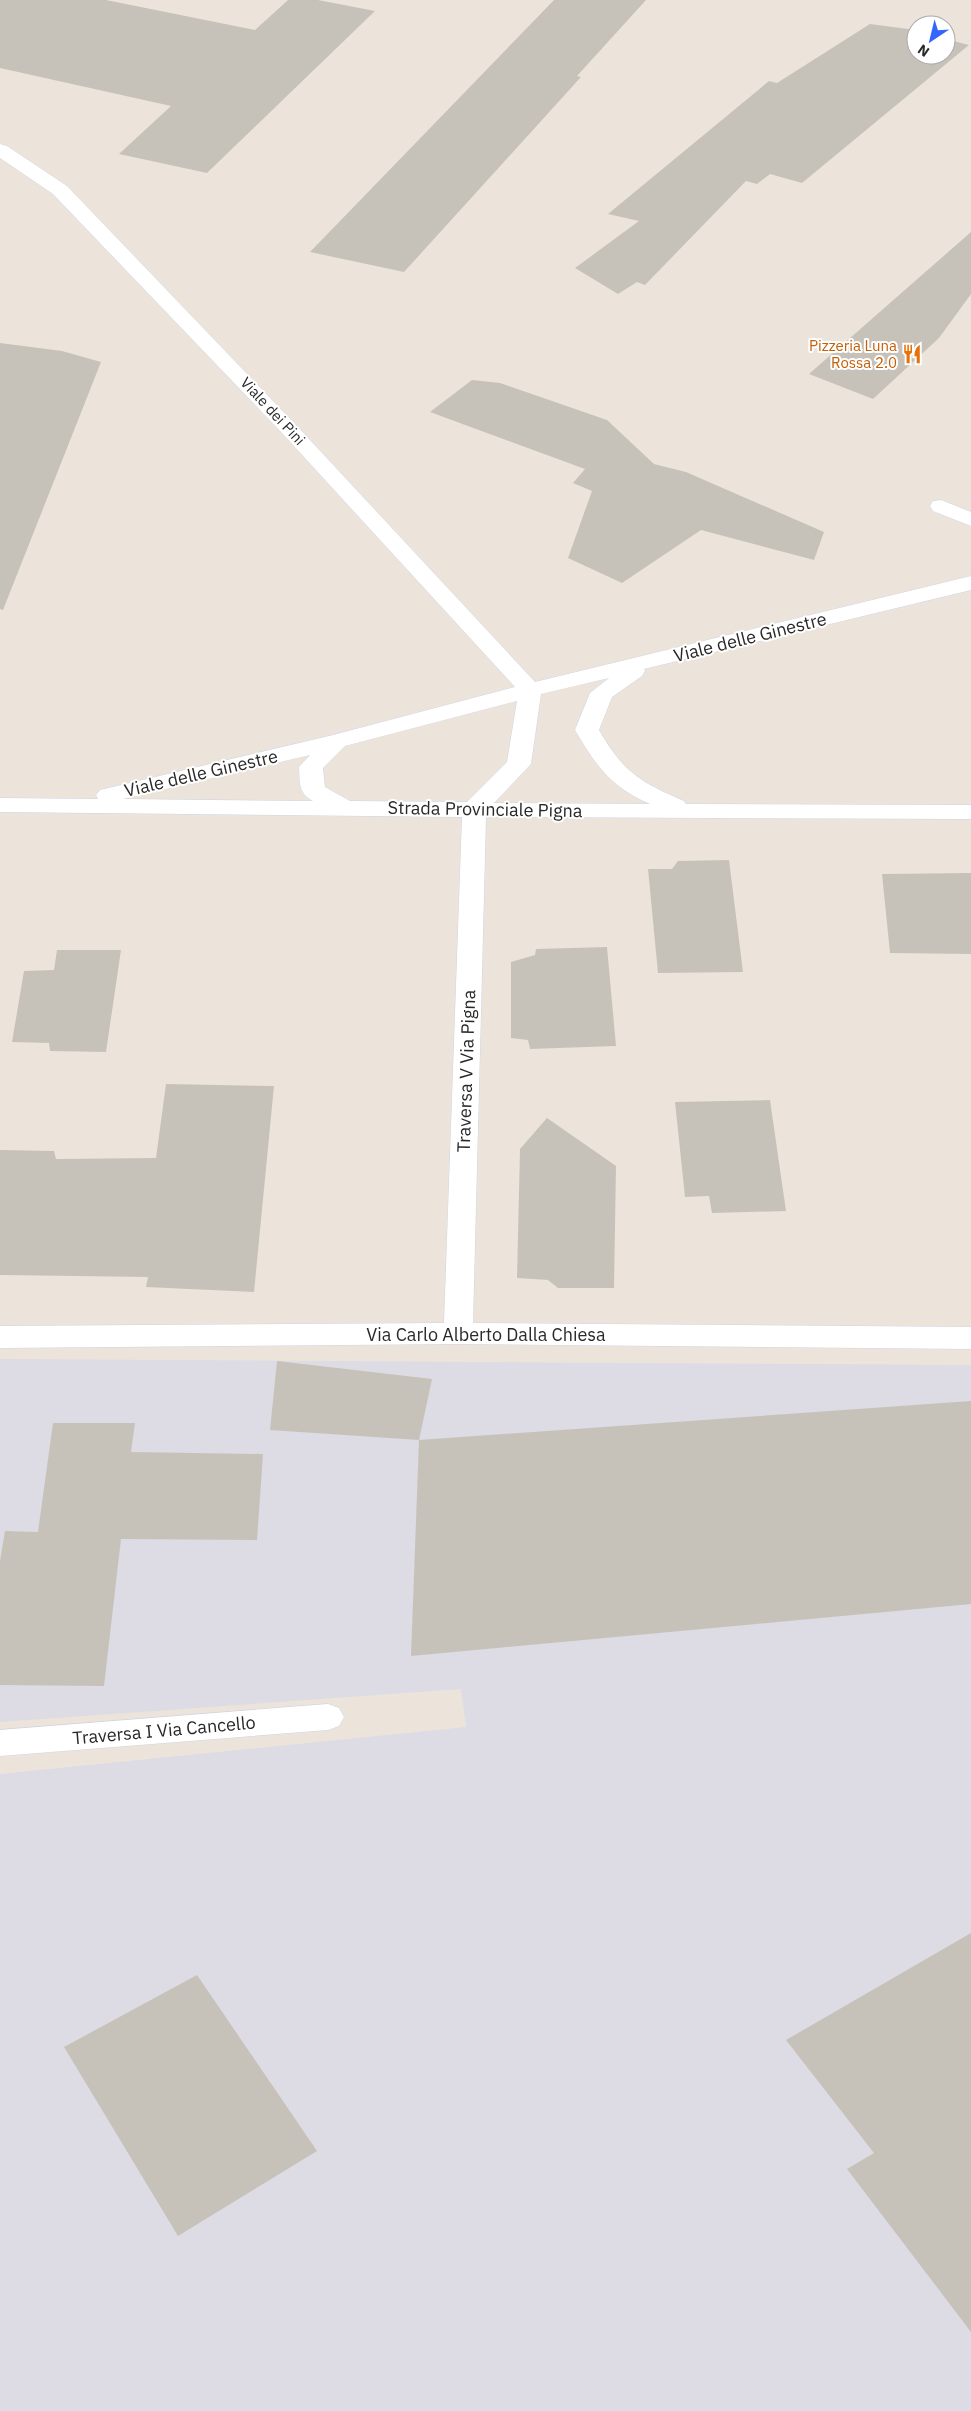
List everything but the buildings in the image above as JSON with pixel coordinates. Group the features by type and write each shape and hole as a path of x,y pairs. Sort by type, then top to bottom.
{"street":[{"name":"Viale dei Pini","path":"0,150 60,190 290,428 530,690"},
{"path":"941,506 971,520"},
{"name":"Viale delle Ginestre","path":"64,805 337,741 530,690 971,583"},
{"path":"648,662 602,693 587,730 604,760 638,790 689,812"},
{"path":"474,809 519,764 530,690"},
{"path":"337,741 311,768 314,791 344,808"},
{"name":"Strada Provinciale Pigna","path":"0,805 689,812 971,812"},
{"name":"Traversa V Via Pigna","path":"458,1333 474,809"},
{"name":"Via Carlo Alberto Dalla Chiesa","path":"0,1337 458,1333 971,1338"},
{"name":"Traversa I Via Cancello","path":"0,1743 328,1717"}],"shaded area":[{"path":"0,1359 971,1365 971,2411 0,2411 0,1774 466,1727 461,1689 0,1722"}],"place":[{"name":"Pizzeria Luna Rossa 2.0","path":"912,354"}]}
